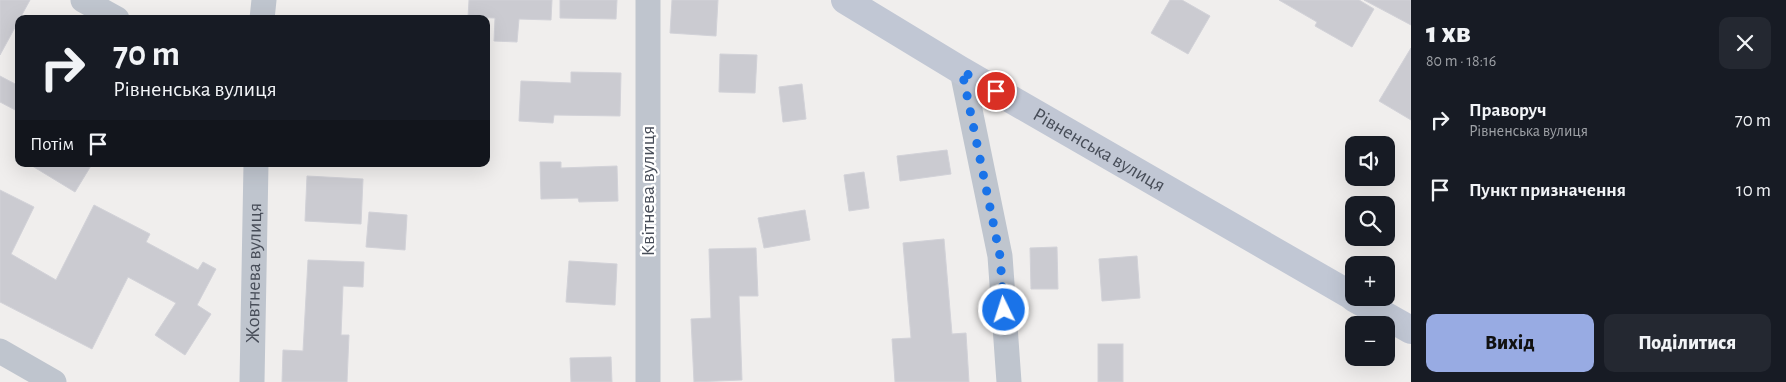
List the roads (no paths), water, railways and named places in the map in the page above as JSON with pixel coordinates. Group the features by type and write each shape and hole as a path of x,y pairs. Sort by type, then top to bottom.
{"main road":[{"name":"Рівненська вулиця","path":"844,0 962,71 1345,292"},
{"name":"Рівненська вулиця","path":"1370,306 1411,330"}],"street":[{"path":"84,0 110,15"},
{"path":"262,15 264,0"},
{"name":"Квітнева вулиця","path":"648,0 648,382"},
{"path":"962,71 1000,256 1009,382"},
{"name":"Жовтнева вулиця","path":"252,382 256,167"},
{"path":"0,351 54,382"}]}
